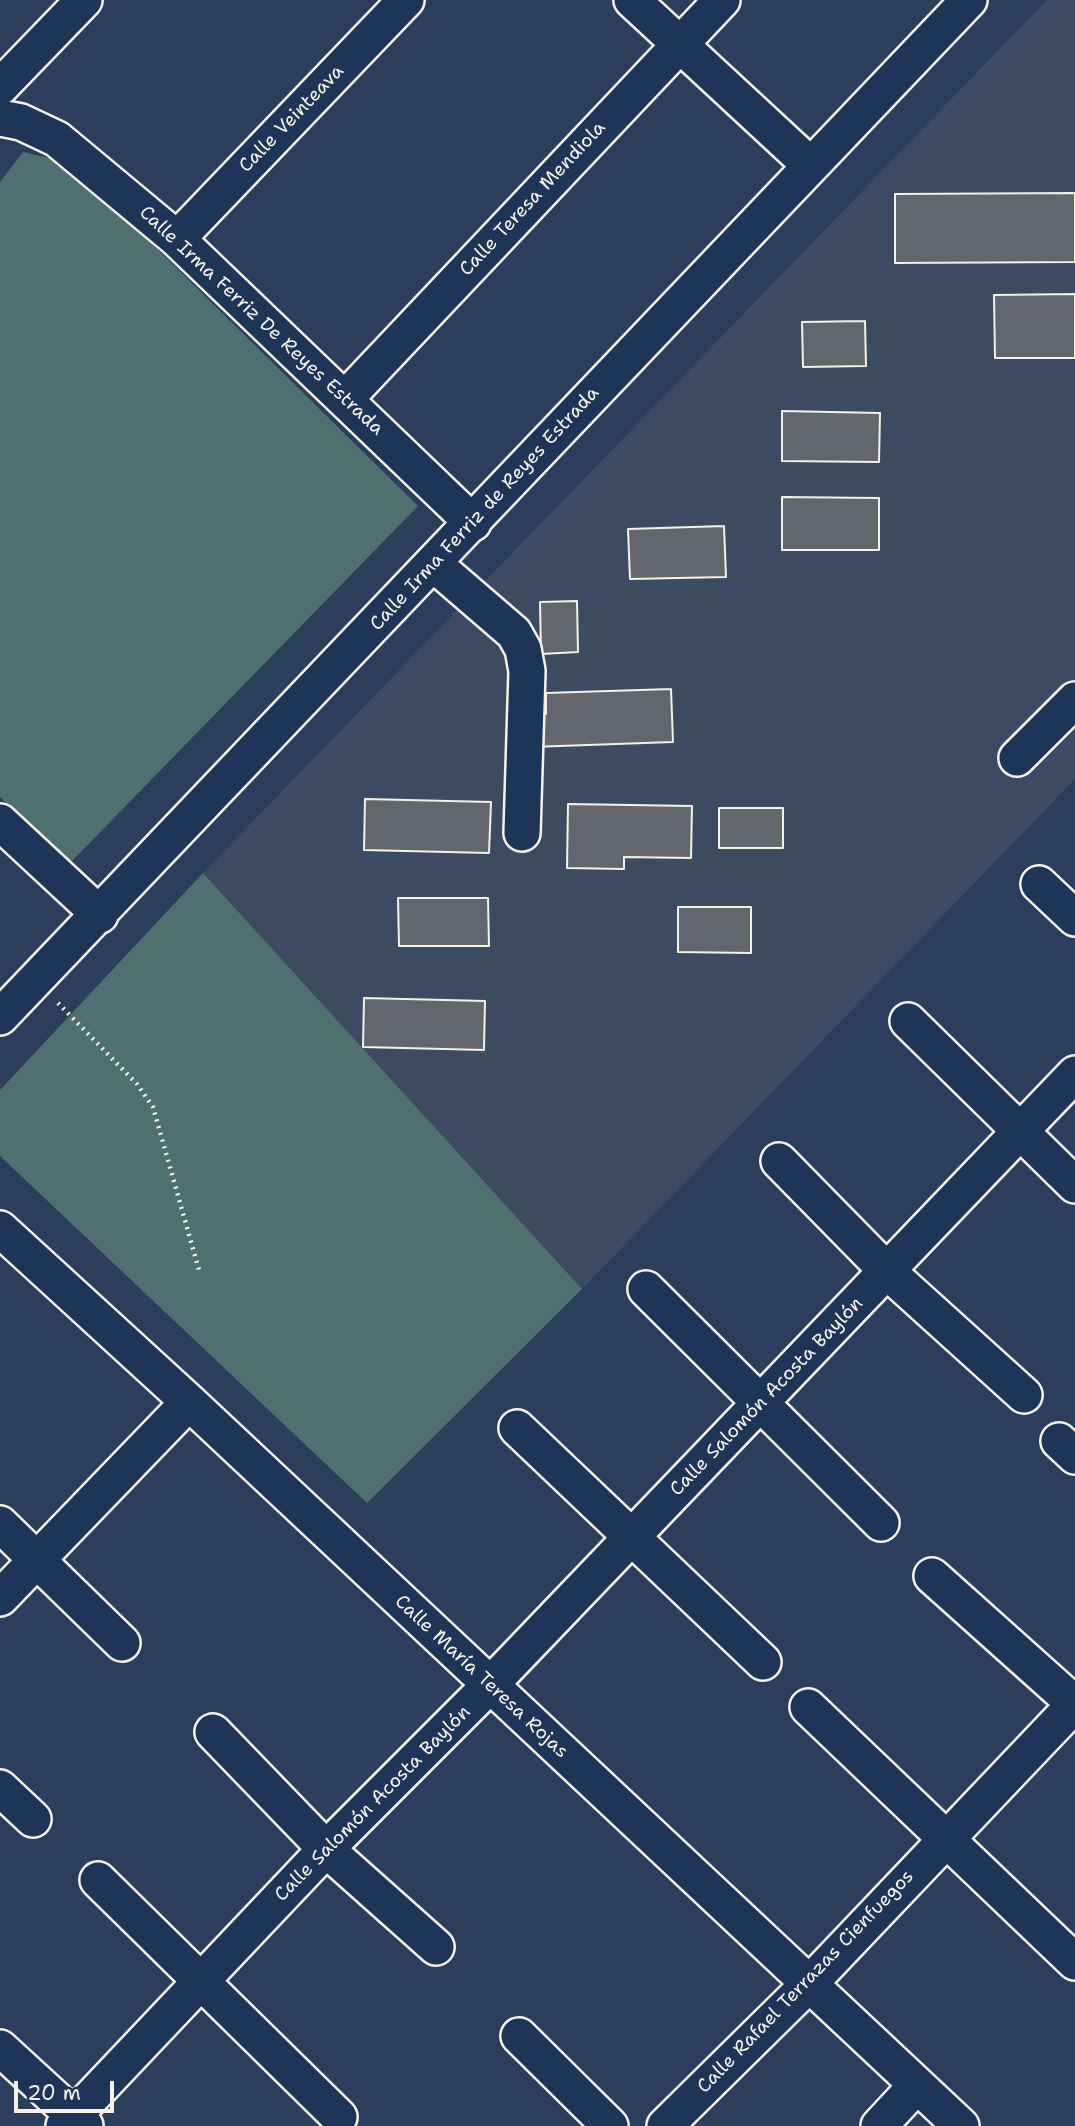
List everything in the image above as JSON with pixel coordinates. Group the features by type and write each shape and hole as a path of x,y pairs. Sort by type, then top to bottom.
{"street":[{"path":"0,87 84,0"},
{"name":"Calle Veinteava","path":"177,239 406,0"},
{"path":"632,0 810,165"},
{"name":"Calle Teresa Mendiola","path":"345,399 722,0"},
{"name":"Calle Irma Ferriz de Reyes Estrada","path":"0,1017 969,0"},
{"name":"Calle Irma Ferriz De Reyes Estrada","path":"0,118 21,122 57,139 177,239 473,523"},
{"path":"434,564 514,633 523,649 527,671 522,833"},
{"path":"1017,758 1075,700"},
{"path":"0,822 100,915"},
{"path":"1039,884 1075,918"},
{"path":"908,1021 1075,1185"},
{"name":"Calle Salomón Acosta Baylón","path":"74,2123 199,1982 489,1686 1075,1074"},
{"path":"779,1161 888,1272 1024,1395"},
{"name":"Calle María Teresa Rojas","path":"0,1229 189,1402 961,2126"},
{"path":"646,1289 881,1523"},
{"path":"0,1598 189,1402"},
{"path":"517,1428 763,1662"},
{"path":"0,1524 122,1643"},
{"path":"932,1576 1075,1704"},
{"name":"Calle Rafael Terrazas Cienfuegos","path":"665,2126 809,1984 1075,1704"},
{"path":"808,1707 1075,1962"},
{"path":"213,1732 327,1849 436,1947"},
{"path":"0,1788 33,1819"},
{"path":"98,1880 339,2117"},
{"path":"519,2036 610,2126"},
{"path":"0,2048 74,2123"},
{"path":"879,2126 917,2085"}],"path":[{"path":"37,981 137,1084 153,1107 200,1270"}],"shaded area":[{"path":"1047,0 1075,0 1075,779 582,1289 203,873"}],"green space":[{"path":"23,152 70,163 418,506 72,861 44,840 0,797 0,182"},
{"path":"203,873 582,1289 367,1503 0,1156 0,1090"}],"building":[{"path":"1075,193 1075,262 895,263 895,194"},
{"path":"1075,294 1075,358 995,358 994,295"},
{"path":"865,321 866,366 803,367 802,322"},
{"path":"782,411 880,413 879,462 782,461"},
{"path":"782,497 879,498 879,550 782,550"},
{"path":"724,526 726,577 630,579 628,529"},
{"path":"577,601 578,652 541,654 540,602"},
{"path":"671,689 673,742 531,747 530,714 546,714 546,693"},
{"path":"365,799 491,802 489,853 364,850"},
{"path":"568,804 692,806 691,858 624,857 624,869 567,868"},
{"path":"719,808 783,808 783,848 719,848"},
{"path":"398,898 488,898 489,946 399,946"},
{"path":"678,907 751,907 751,953 678,952"},
{"path":"364,998 485,1001 484,1050 363,1047"}]}
